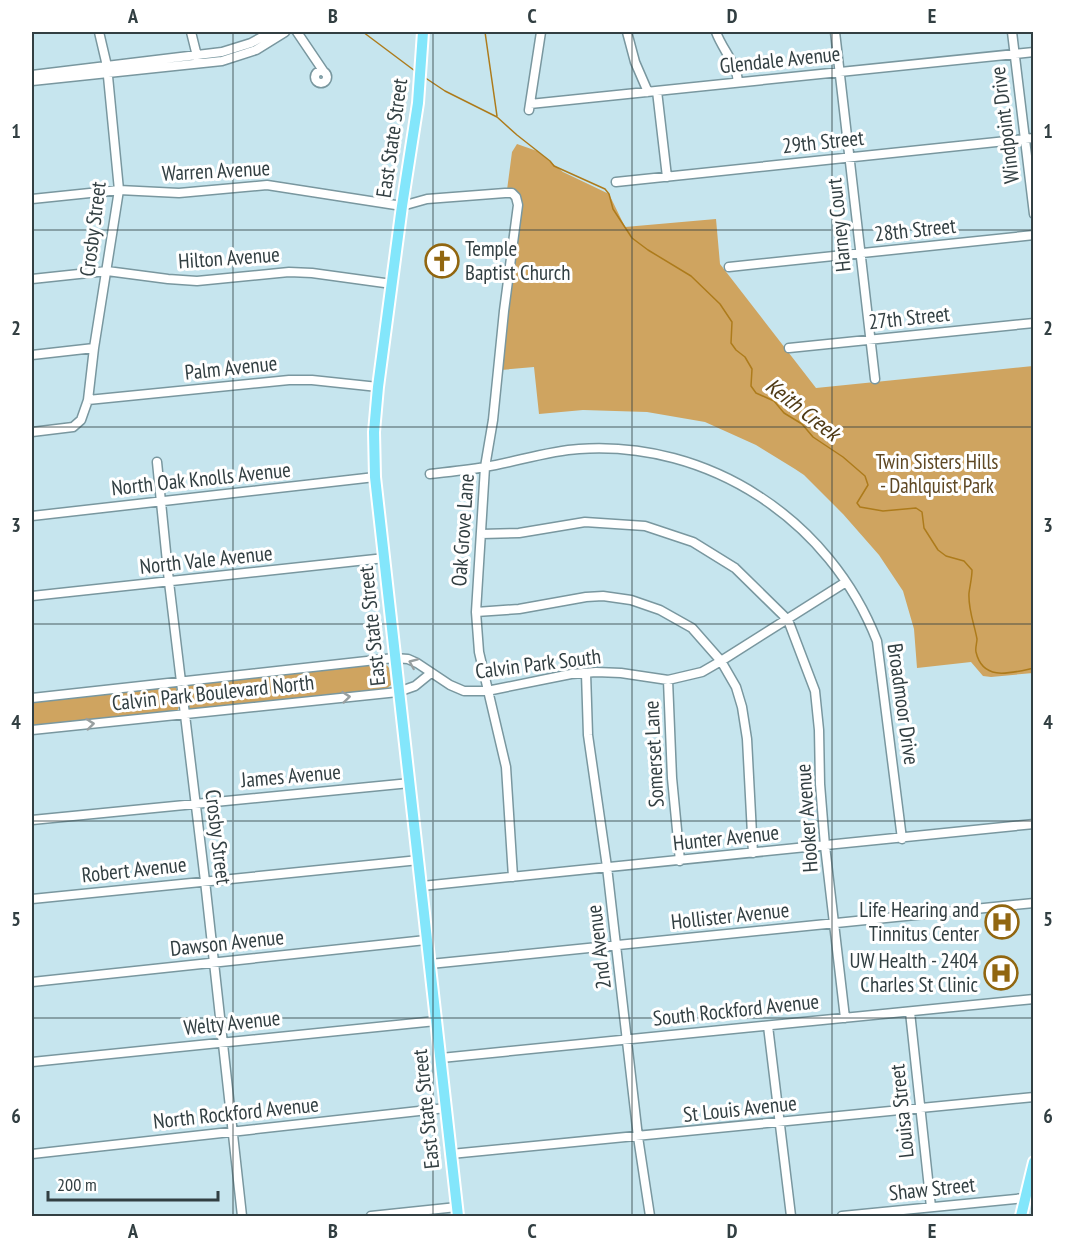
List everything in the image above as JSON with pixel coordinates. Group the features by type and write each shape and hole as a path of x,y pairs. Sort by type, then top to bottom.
{"main road":[{"name":"East State Street","path":"423,32 418,103 378,387 374,432 375,477 457,1212"},
{"path":"1021,1216 1034,1162"}],"street":[{"name":"Crosby Street","path":"32,432 73,427 81,420 88,400 119,190 107,70 99,32"},
{"path":"191,32 198,60"},
{"path":"198,60 235,49 271,32"},
{"path":"32,81 198,60 228,60 249,53 285,32"},
{"path":"297,32 324,72"},
{"name":"Glendale Avenue","path":"541,32 529,107 653,91 1034,52"},
{"path":"627,32 635,62 653,91 667,177"},
{"path":"716,32 736,69 738,82"},
{"name":"Harney Court","path":"835,32 874,379"},
{"name":"Windpoint Drive","path":"1012,32 1029,138 1034,214"},
{"path":"32,75 107,70"},
{"name":"29th Street","path":"616,182 1029,138"},
{"name":"Warren Avenue","path":"32,199 119,190 180,193 267,185 402,206"},
{"name":"Oak Grove Lane","path":"402,206 427,200 505,193 516,197 518,205 493,420 485,467 476,612 479,652 506,767 513,877"},
{"name":"28th Street","path":"729,267 1034,235"},
{"name":"Hilton Avenue","path":"32,279 107,271 187,281 280,272 304,272 392,284"},
{"name":"27th Street","path":"789,348 1034,323"},
{"path":"32,355 94,348"},
{"name":"Palm Avenue","path":"88,400 289,380 312,380 378,387"},
{"name":"Broadmoor Drive","path":"430,474 485,467 578,449 651,452 719,473 779,508 807,533 827,556 868,618 877,641 902,839"},
{"name":"Crosby Street","path":"157,462 242,1216"},
{"name":"North Oak Knolls Avenue","path":"32,516 375,477"},
{"path":"481,534 519,533 585,522 645,526 693,542 735,568 788,620"},
{"name":"North Vale Avenue","path":"32,596 385,558"},
{"name":"Calvin Park South","path":"394,658 408,659 464,691 487,691 586,673 621,673 668,680 702,672 846,582"},
{"path":"476,612 519,609 586,597 603,597 631,600 660,610 692,628 721,661 736,687 742,707 747,739 753,853"},
{"name":"Hooker Avenue","path":"788,620 815,691 825,846 845,1018"},
{"name":"Calvin Park Boulevard North","path":"32,698 394,658"},
{"path":"398,692 415,686 431,673"},
{"name":"2nd Avenue","path":"586,673 588,735 607,867 638,1137 650,1216"},
{"name":"Somerset Lane","path":"668,680 672,778 680,861"},
{"name":"Calvin Park Boulevard North","path":"32,730 398,692"},
{"name":"James Avenue","path":"32,820 410,783"},
{"name":"Hunter Avenue","path":"422,886 1034,824"},
{"name":"Robert Avenue","path":"32,899 419,860"},
{"name":"Hollister Avenue","path":"430,964 1034,903"},
{"name":"Dawson Avenue","path":"32,982 426,940"},
{"name":"South Rockford Avenue","path":"441,1058 1034,999"},
{"name":"Louisa Street","path":"910,1012 931,1207"},
{"name":"Welty Avenue","path":"32,1062 436,1021"},
{"path":"768,1026 791,1216"},
{"name":"St Louis Avenue","path":"451,1154 1034,1097"},
{"name":"North Rockford Avenue","path":"32,1154 446,1108"},
{"name":"Shaw Street","path":"843,1216 1025,1198"},
{"path":"371,1216 457,1212"}],"green space":[{"name":"Twin Sisters Hills - Dahlquist Park","path":"517,144 537,151 563,172 609,194 625,227 716,219 720,264 816,388 1033,366 1033,673 983,676 971,662 917,668 914,629 903,591 879,555 804,475 756,445 705,422 647,412 583,410 539,414 534,367 501,370 521,203 507,190 512,152"},
{"path":"382,663 389,668 391,685 386,689 190,710 188,708 185,687 188,684"},
{"path":"174,686 179,698 177,711 32,727 32,701"}],"waterway":[{"name":"Keith Creek","path":"363,32 415,71"},
{"path":"485,32 497,116"},
{"name":"Keith Creek","path":"424,77 445,91 497,117 554,166 605,189 609,194 613,209 632,238 691,276 720,304 732,322 731,343 745,357 752,369 751,386 756,393 774,401 784,413 802,424 813,437 843,457 865,476 868,485 857,503 860,507 883,511 916,508 922,512 924,528 938,550 946,556 964,561 972,570 969,605 977,639 976,652 985,668 999,673 1034,668"}],"place":[{"name":"Temple Baptist Church","path":"442,261"},
{"name":"Life Hearing and Tinnitus Center","path":"1002,922"},
{"name":"UW Health - 2404 Charles St Clinic","path":"1001,973"}]}
